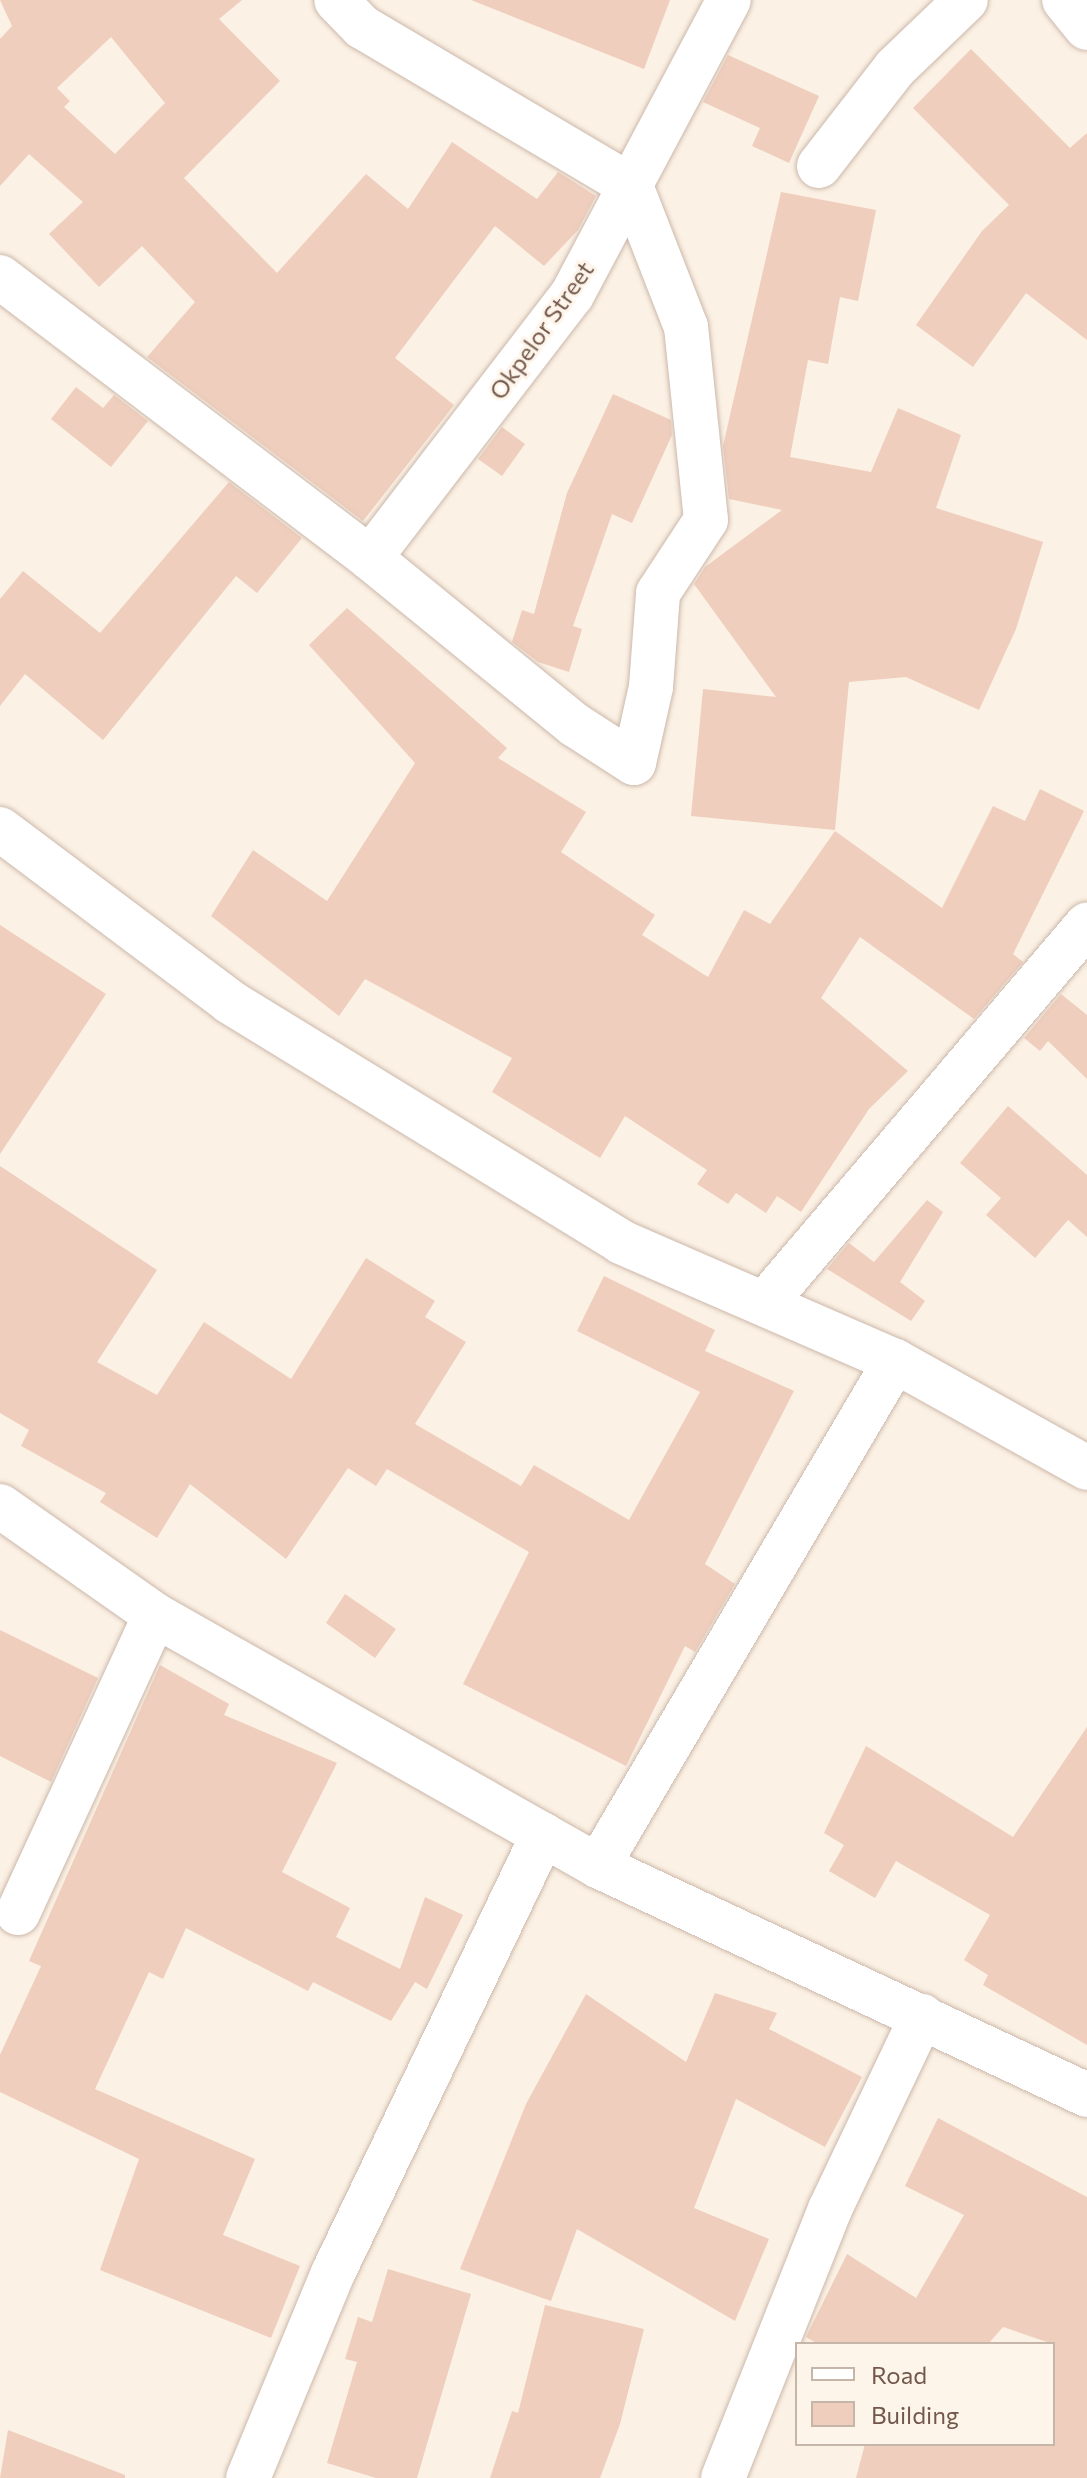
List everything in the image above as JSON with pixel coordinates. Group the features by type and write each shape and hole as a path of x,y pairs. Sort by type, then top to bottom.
{"street":[{"path":"0,277 370,558 575,725 634,763 651,687 658,593 706,520 686,327 631,186 362,27 336,0"},
{"name":"Okpelor Street","path":"370,558 572,295 729,0"},
{"path":"819,166 895,68 966,0"},
{"path":"1064,0 1087,28"},
{"path":"0,829 243,1010 621,1242 895,1361 1087,1468"},
{"path":"765,1303 1087,925"},
{"path":"598,1866 895,1361"},
{"path":"0,1506 155,1615 598,1866 1087,2095"},
{"path":"18,1913 155,1615"},
{"path":"248,2478 333,2273 543,1835"},
{"path":"723,2478 830,2209 922,2016"}],"building":[{"path":"0,0 242,0 219,19 280,81 184,178 277,273 366,174 408,209 452,142 537,199 558,172 596,196 578,230 544,266 495,226 395,358 454,405 363,521 147,357 195,302 142,246 99,287 49,234 83,202 29,154 0,186 0,39 12,26","holes":["111,37 165,103 115,154 64,107 70,101 57,88"]},
{"path":"471,0 670,0 644,69"},
{"path":"971,49 1070,148 1087,133 1087,340 1026,293 973,367 916,325 982,231 1009,205 913,108"},
{"path":"728,55 819,96 789,163 752,146 760,128 703,102"},
{"path":"781,192 876,210 858,301 840,297 828,364 808,360 790,457 871,472 898,408 961,435 936,508 1043,542 1016,629 979,710 906,677 849,682 835,830 691,816 703,689 776,697 694,584 705,567 782,510 729,499 723,446"},
{"path":"76,387 103,408 114,395 148,421 111,467 51,419"},
{"path":"613,394 671,420 672,435 632,523 612,514 573,626 582,629 569,672 538,662 512,642 522,610 534,614 567,493"},
{"path":"502,427 525,444 502,476 478,459"},
{"path":"229,482 302,538 257,593 236,576 103,740 25,674 0,706 0,599 23,571 100,633"},
{"path":"347,608 507,748 498,758 586,812 561,852 655,915 642,935 708,977 744,910 770,924 835,831 942,908 993,806 1025,821 1040,789 1084,811 1013,954 1023,962 974,1019 860,937 821,998 908,1071 869,1109 801,1212 777,1196 766,1213 736,1193 728,1204 697,1184 707,1170 625,1116 600,1158 492,1092 512,1058 365,979 339,1016 211,916 253,850 327,901 415,763 309,645"},
{"path":"0,925 106,994 0,1154"},
{"path":"1061,994 1087,1015 1087,1079 1048,1041 1040,1051 1024,1038"},
{"path":"1008,1106 1087,1175 1087,1237 1068,1220 1035,1258 986,1215 1001,1198 960,1163"},
{"path":"0,1166 157,1270 97,1362 157,1395 204,1322 291,1379 366,1258 435,1301 425,1317 466,1342 415,1424 521,1486 534,1465 629,1520 700,1392 577,1331 604,1276 715,1330 705,1351 794,1391 705,1564 735,1584 695,1652 685,1646 626,1766 463,1684 529,1552 387,1469 376,1486 348,1468 286,1559 190,1484 157,1538 100,1502 106,1493 21,1446 29,1430 0,1413"},
{"path":"927,1200 943,1212 900,1282 925,1301 911,1321 827,1269 849,1243 874,1262"},
{"path":"345,1594 396,1629 375,1658 326,1623"},
{"path":"0,1630 98,1678 51,1782 0,1756"},
{"path":"160,1665 229,1704 224,1715 337,1763 282,1872 350,1908 336,1937 400,1969 425,1897 463,1915 427,1989 415,1982 391,2021 313,1982 308,1991 186,1928 163,1979 149,1972 95,2089 255,2159 223,2235 300,2266 271,2338 100,2270 139,2159 0,2092 0,2055 41,1966 29,1961"},
{"path":"1087,1727 1087,2045 983,1985 988,1975 964,1960 990,1915 896,1861 875,1898 829,1871 844,1845 824,1833 866,1746 1013,1837"},
{"path":"715,1993 777,2013 769,2029 862,2077 825,2147 736,2099 694,2208 769,2239 735,2321 577,2229 551,2301 460,2269 526,2104 586,1994 686,2062"},
{"path":"938,2118 1087,2197 1087,2478 856,2478 864,2446 1055,2446 1055,2342 1003,2327 990,2342 815,2342 806,2337 847,2254 916,2298 964,2215 905,2186"},
{"path":"388,2269 471,2294 417,2478 376,2478 327,2463 357,2362 345,2359 358,2317 372,2322"},
{"path":"545,2305 644,2329 620,2424 600,2478 490,2478 512,2411 518,2413"},
{"path":"8,2430 125,2475 125,2478 0,2478"}]}
